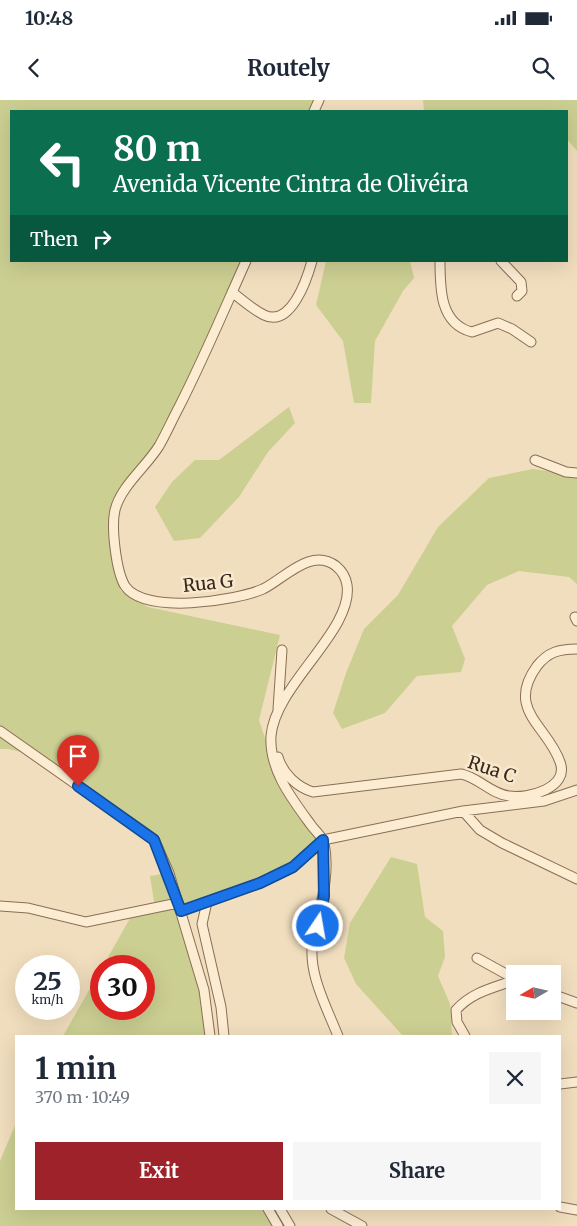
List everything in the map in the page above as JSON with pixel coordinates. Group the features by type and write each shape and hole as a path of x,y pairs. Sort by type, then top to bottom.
{"street":[{"name":"Rua G","path":"246,262 188,389 159,446 122,495 115,509 114,527 119,571 126,587 137,597 155,602 188,602 244,595 264,588 306,563 318,560 330,562 340,569 346,580 348,593 346,606 335,625 298,677 278,714 271,736 277,774 323,840"},
{"path":"232,292 266,316 277,316 287,311 297,300 305,286 312,262"},
{"path":"440,262 441,293 449,318 457,325 472,332 489,325 505,324 530,342"},
{"path":"502,262 522,282 522,291 517,296"},
{"path":"535,460 566,472 577,473"},
{"name":"Rua C","path":"271,736 279,762 291,779 304,789 313,792 461,774 472,776 508,796 540,791 547,789 558,780 562,774 561,763 555,751 533,721 527,707 526,691 531,675 548,654 558,650 577,649"},
{"path":"278,714 282,650"},
{"path":"0,731 154,840 179,907 204,990 210,1035"},
{"path":"0,906 28,908 86,922 207,902 260,883 293,867 323,840 463,811 544,801 577,790"},
{"path":"463,811 480,830 502,843 577,879"},
{"path":"323,840 324,896 313,942 313,965 338,1035"},
{"path":"207,902 202,924 221,1007 224,1035"},
{"path":"476,958 506,975"},
{"path":"464,1035 458,1022 456,1010 472,995 506,983"},
{"path":"561,997 577,1003"},
{"path":"561,1084 577,1082"},
{"path":"561,1207 577,1210"},
{"path":"269,1210 278,1226"},
{"path":"281,1210 290,1226"},
{"path":"334,1210 362,1226"}],"green space":[{"path":"0,100 317,100 312,110 10,110 10,262 243,262 159,446 115,509 120,590 148,607 280,635 259,720 277,774 323,840 293,867 181,911 204,990 210,1035 64,1035 72,1020 80,1020 80,1006 90,988 90,1020 155,1020 155,955 109,955 129,920 130,914 155,908 150,876 168,873 154,839 34,755 0,749"},
{"path":"423,100 577,100 577,151 568,140 568,110 424,110"},
{"path":"326,262 410,262 414,278 403,291 375,341 371,403 354,403 343,341 316,305"},
{"path":"289,407 295,423 268,452 239,497 200,538 174,541 155,507 172,482 195,460 219,460"},
{"path":"533,469 577,475 577,584 569,577 519,571 487,585 452,626 465,659 461,672 417,676 385,713 342,729 333,713 346,673 364,629 398,595 438,527 489,478"},
{"path":"391,857 417,864 425,917 443,931 445,957 438,976 450,1004 452,1035 402,1035 356,984 344,958 350,923"},
{"path":"15,1125 15,1210 269,1210 278,1226 0,1226 0,1161"}],"route":[{"path":"78,786 154,840 181,911 260,883 293,867 323,840 324,896 318,926"}]}
